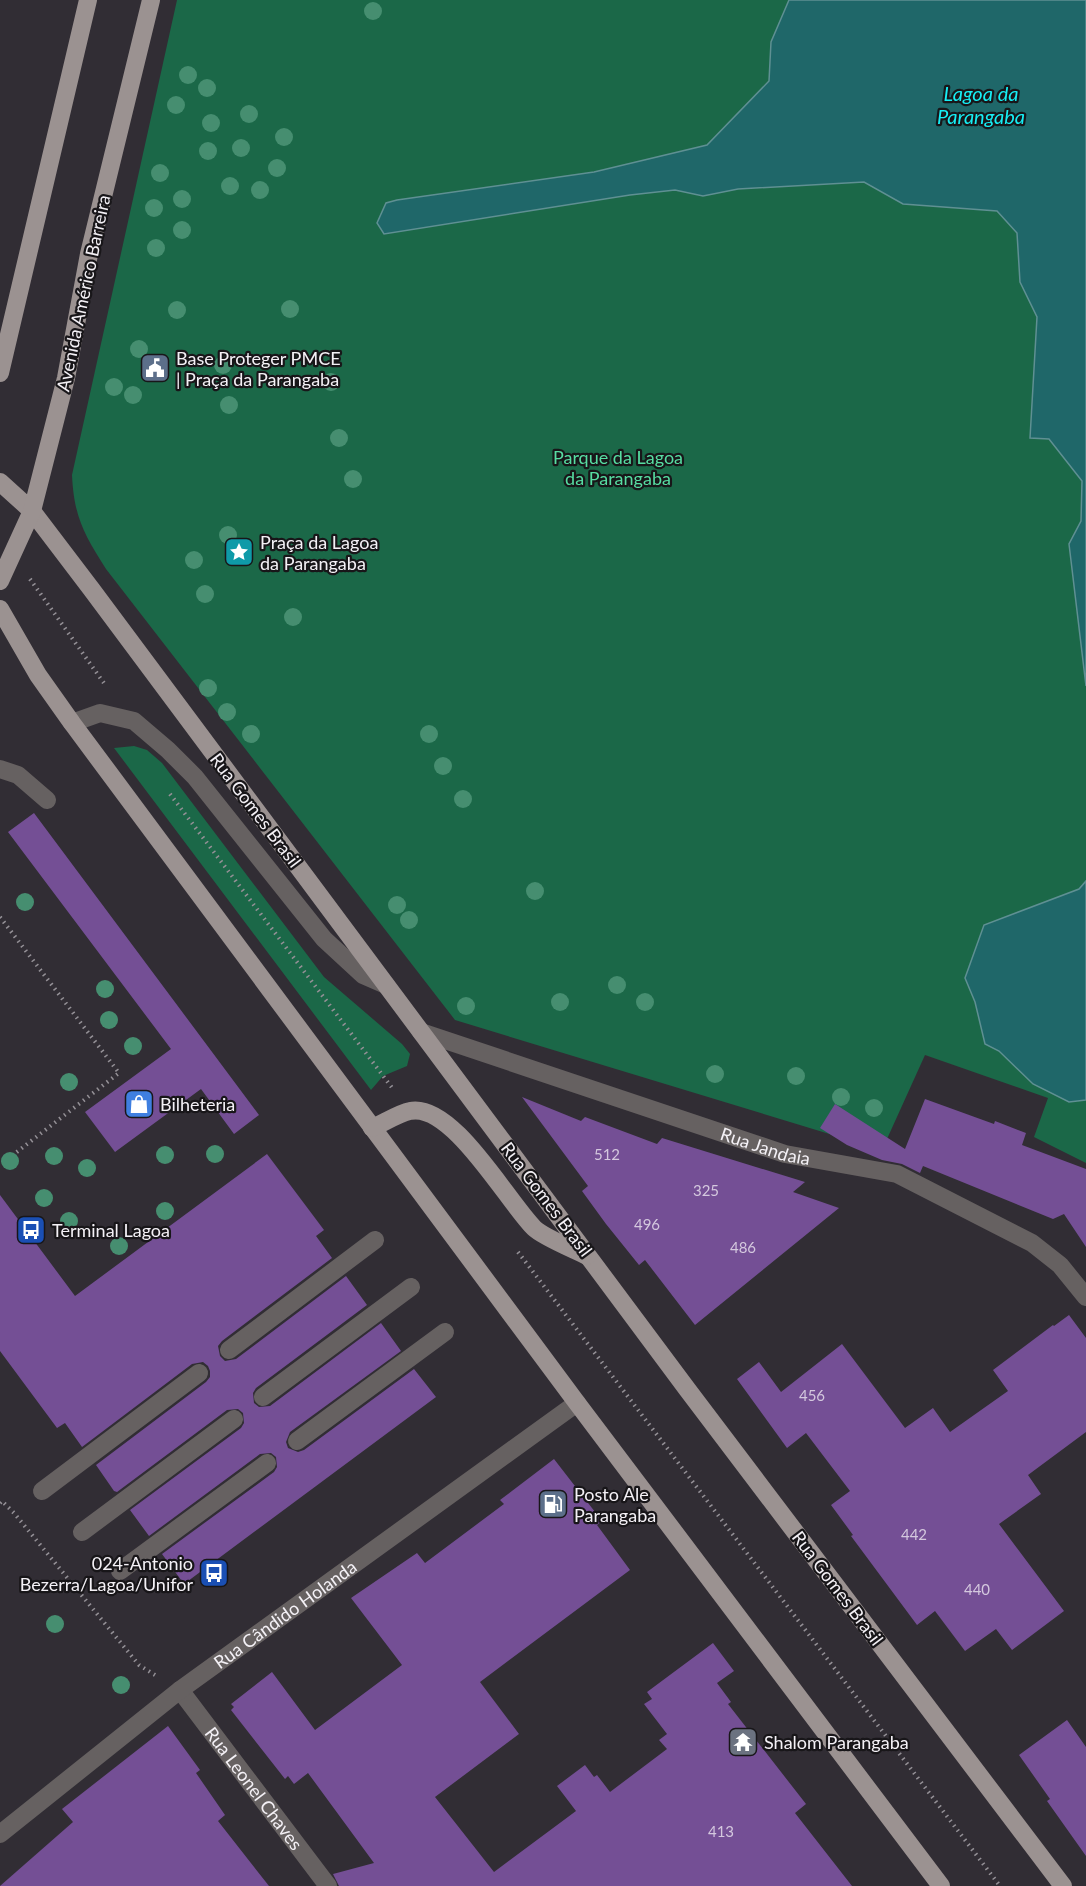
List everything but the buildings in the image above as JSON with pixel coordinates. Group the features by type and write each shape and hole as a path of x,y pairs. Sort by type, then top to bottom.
{"main road":[{"path":"0,373 88,0"},
{"name":"Avenida Américo Barreira","path":"0,581 32,511 66,378 89,254 151,0"},
{"name":"Rua Gomes Brasil","path":"0,482 32,511 694,1399 1063,1886"},
{"path":"0,609 38,675 72,723 576,1403 941,1886"},
{"path":"372,1128 410,1110 428,1113 447,1123 466,1143 535,1229 591,1258"}],"street":[{"path":"72,723 100,713 134,721 195,777 324,939 363,975 386,985"},
{"path":"0,769 18,775 47,800"},
{"name":"Rua Jandaia","path":"421,1032 785,1154 897,1174 1032,1243 1060,1265 1086,1297"},
{"path":"229,1350 375,1240"},
{"path":"263,1397 411,1287"},
{"path":"297,1441 445,1332"},
{"path":"42,1491 199,1373"},
{"name":"Rua Cândido Holanda","path":"0,1834 180,1690 576,1403"},
{"path":"82,1532 234,1419"},
{"path":"120,1571 267,1463"},
{"name":"Rua Leonel Chaves","path":"180,1690 328,1886"}],"path":[{"path":"0,916 119,1073 0,1165"},
{"path":"0,1503 2,1501 14,1513 138,1665 180,1690"}],"green space":[{"name":"Parque da Lagoa da Parangaba","path":"177,0 1086,0 1086,1163 1034,1137 1048,1098 925,1055 882,1150 455,1020 106,569 86,535 78,514 72,475"},
{"path":"134,746 147,750 162,763 324,977 402,1044 410,1054 407,1066 383,1076 371,1090 114,748"}],"water":[{"name":"Lagoa da Parangaba","path":"789,0 1086,0 1086,686 1069,544 1081,521 1082,481 1049,439 1030,438 1037,317 1020,282 1017,233 997,211 903,204 864,182 738,189 703,196 675,190 384,234 377,223 386,203 397,200 594,172 707,145 769,81 771,42"},
{"path":"1086,881 1086,1100 1069,1102 1033,1084 999,1051 985,1044 975,1002 965,978 984,925 1079,889"}],"place":[{"name":"Base Proteger PMCE | Praça da Parangaba","path":"155,368"},
{"name":"Praça da Lagoa da Parangaba","path":"239,552"},
{"name":"Bilheteria","path":"139,1104"},
{"name":"Terminal Lagoa","path":"31,1230"},
{"name":"Posto Ale Parangaba","path":"553,1504"},
{"name":"024-Antonio Bezerra/Lagoa/Unifor","path":"214,1573"},
{"name":"Shalom Parangaba","path":"743,1742"}]}
